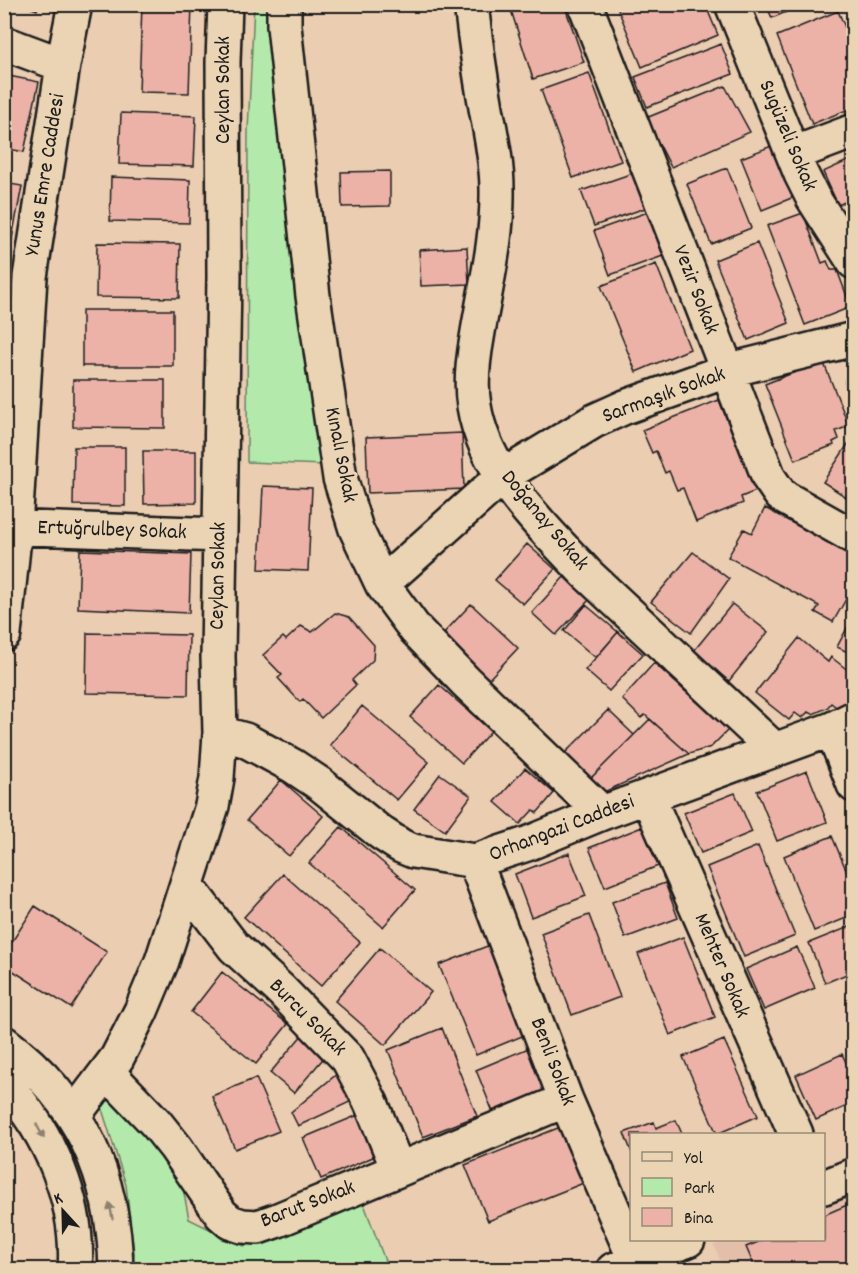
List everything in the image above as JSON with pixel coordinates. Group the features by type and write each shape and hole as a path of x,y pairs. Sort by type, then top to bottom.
{"street":[{"name":"Yunus Emre Caddesi","path":"4,634 10,528 17,277 75,4"},
{"name":"Ceylan Sokak","path":"74,1115 117,1058 146,1001 187,886 212,806 217,777 220,733 218,657 224,277 225,4"},
{"name":"Kınalı Sokak","path":"284,4 284,26 308,255 340,478 357,529 382,584 416,629 436,652 602,813"},
{"name":"Doğanay Sokak","path":"471,4 477,59 495,161 497,189 492,262 473,373 474,406 483,434 503,476 523,503 587,574 775,750"},
{"name":"Vezir Sokak","path":"585,4 726,371 774,487 785,498 854,537"},
{"name":"Sugüzeli Sokak","path":"732,4 813,198 854,262"},
{"path":"4,43 63,65"},
{"path":"793,154 854,131"},
{"name":"Sarmaşık Sokak","path":"382,584 503,476 594,422 625,407 726,371 854,339"},
{"path":"4,436 4,442"},
{"name":"Ertuğrulbey Sokak","path":"10,528 220,535"},
{"path":"843,723 854,785"},
{"name":"Orhangazi Caddesi","path":"220,733 244,740 293,766 401,846 413,851 475,861 527,844 602,813 843,723"},
{"name":"Mehter Sokak","path":"648,796 796,1133"},
{"name":"Benli Sokak","path":"475,861 566,1100 620,1267"},
{"name":"Burcu Sokak","path":"187,886 234,947 281,990 348,1059 371,1103 398,1169"},
{"path":"4,1043 46,1080 74,1115 89,1144 102,1176 111,1211 116,1269"},
{"name":"Barut Sokak","path":"107,1072 156,1123 176,1148 220,1214 230,1222 242,1226 258,1227 566,1100"},
{"path":"4,1084 31,1115 52,1152 66,1190 74,1233 75,1269"},
{"path":"620,1267 682,1241"}],"shaded area":[{"path":"853,1189 853,1269 724,1269 714,1245 724,1241 825,1241 825,1201"}],"green space":[{"path":"254,5 275,5 324,465 247,462 248,131"},
{"path":"105,1098 124,1106 180,1173 189,1219 244,1246 361,1196 388,1269 131,1269 134,1254 126,1185 101,1106"}],"building":[{"path":"21,4 38,4 37,10"},
{"path":"142,4 192,4 189,93 139,92"},
{"path":"509,4 564,4 584,62 533,79"},
{"path":"624,4 705,4 718,35 642,67 617,7"},
{"path":"766,4 805,4 772,18"},
{"path":"838,11 854,48 854,107 812,124 777,36"},
{"path":"721,44 733,74 647,107 635,77"},
{"path":"589,73 621,161 573,178 541,90"},
{"path":"4,75 39,82 24,152 4,148"},
{"path":"725,86 750,132 671,167 646,118"},
{"path":"121,113 196,116 194,166 119,164"},
{"path":"774,145 794,197 762,210 741,158"},
{"path":"854,158 854,198 838,205 823,172"},
{"path":"727,168 751,228 711,244 687,184"},
{"path":"390,171 390,206 342,207 341,172"},
{"path":"633,173 645,208 594,226 581,191"},
{"path":"111,177 190,180 189,223 110,221"},
{"path":"4,183 22,186 11,244 4,243"},
{"path":"648,212 663,256 610,275 594,231"},
{"path":"803,213 822,263 827,261 831,270 837,270 851,307 805,325 767,226"},
{"path":"97,243 180,244 179,298 96,297"},
{"path":"757,243 789,323 748,340 715,260"},
{"path":"467,247 469,284 421,286 419,250"},
{"path":"656,264 690,349 636,372 601,286"},
{"path":"82,310 173,310 173,366 82,366"},
{"path":"823,361 849,426 836,431 839,439 833,442 834,445 795,460 765,384"},
{"path":"854,366 854,402 848,398 845,381"},
{"path":"73,380 165,380 165,428 73,427"},
{"path":"719,400 756,491 741,497 743,503 696,522 683,488 677,490 669,471 665,473 656,451 652,453 642,430"},
{"path":"462,433 464,489 368,493 366,437"},
{"path":"854,435 854,502 823,482"},
{"path":"74,447 125,447 125,506 73,505"},
{"path":"143,451 196,451 196,503 144,504"},
{"path":"263,486 312,488 308,571 259,569"},
{"path":"765,508 854,556 854,585 833,622 815,612 819,606 728,557 744,529 752,533"},
{"path":"527,544 555,569 523,604 495,580"},
{"path":"80,550 191,554 189,613 78,608"},
{"path":"693,552 729,579 691,633 651,602"},
{"path":"564,577 589,600 556,635 532,613"},
{"path":"471,604 518,648 488,680 441,636"},
{"path":"732,604 768,632 729,681 693,652"},
{"path":"586,605 618,632 596,658 564,631"},
{"path":"335,613 349,617 374,645 373,660 352,680 356,685 321,718 303,699 300,702 278,678 282,675 263,655 283,637 286,640 301,626 312,632"},
{"path":"854,615 854,655 837,647"},
{"path":"618,632 643,654 609,691 585,670"},
{"path":"87,633 189,635 188,695 86,693"},
{"path":"799,638 828,662 831,657 854,675 854,692 840,710 831,703 827,708 813,714 808,712 802,718 795,713 789,720 755,693"},
{"path":"654,663 728,730 711,747 689,754 645,715 641,718 622,699"},
{"path":"439,685 491,731 462,763 410,717"},
{"path":"362,706 429,762 397,800 330,745"},
{"path":"608,710 634,735 589,780 563,755"},
{"path":"650,719 689,754 604,792 589,780"},
{"path":"525,768 554,793 537,813 533,810 520,824 495,802"},
{"path":"807,771 827,822 777,841 757,791"},
{"path":"440,774 471,796 445,831 414,809"},
{"path":"281,780 323,816 289,856 247,820"},
{"path":"735,793 752,832 701,853 684,813"},
{"path":"341,827 415,890 383,927 309,863"},
{"path":"642,827 658,866 605,887 589,848"},
{"path":"832,836 854,889 854,915 814,931 784,856"},
{"path":"758,846 795,936 744,957 707,867"},
{"path":"569,853 586,896 531,917 515,874"},
{"path":"283,874 360,942 321,986 244,917"},
{"path":"665,883 678,918 625,938 612,902"},
{"path":"35,906 107,952 71,1008 4,965 4,954"},
{"path":"589,915 620,997 572,1015 541,933"},
{"path":"854,925 854,971 825,983 809,943"},
{"path":"683,937 715,1017 670,1035 638,954"},
{"path":"490,945 527,1034 476,1055 439,965"},
{"path":"797,947 815,988 764,1010 746,969"},
{"path":"380,948 431,992 385,1045 335,1001"},
{"path":"222,972 288,1024 256,1064 191,1012"},
{"path":"442,1028 477,1116 423,1137 388,1050"},
{"path":"303,1034 327,1054 294,1093 270,1073"},
{"path":"724,1040 758,1116 717,1133 683,1057"},
{"path":"531,1047 548,1089 493,1112 476,1070"},
{"path":"842,1054 854,1079 854,1103 816,1120 796,1075"},
{"path":"337,1074 352,1101 298,1126 291,1112"},
{"path":"256,1078 279,1131 235,1149 212,1096"},
{"path":"363,1113 380,1154 321,1179 303,1138"},
{"path":"676,1120 682,1133 630,1133 630,1148 624,1133 654,1122 656,1128"},
{"path":"563,1126 586,1182 488,1221 465,1165"},
{"path":"854,1202 854,1270 751,1270 755,1268 746,1247 761,1241 825,1241 825,1215"}]}
